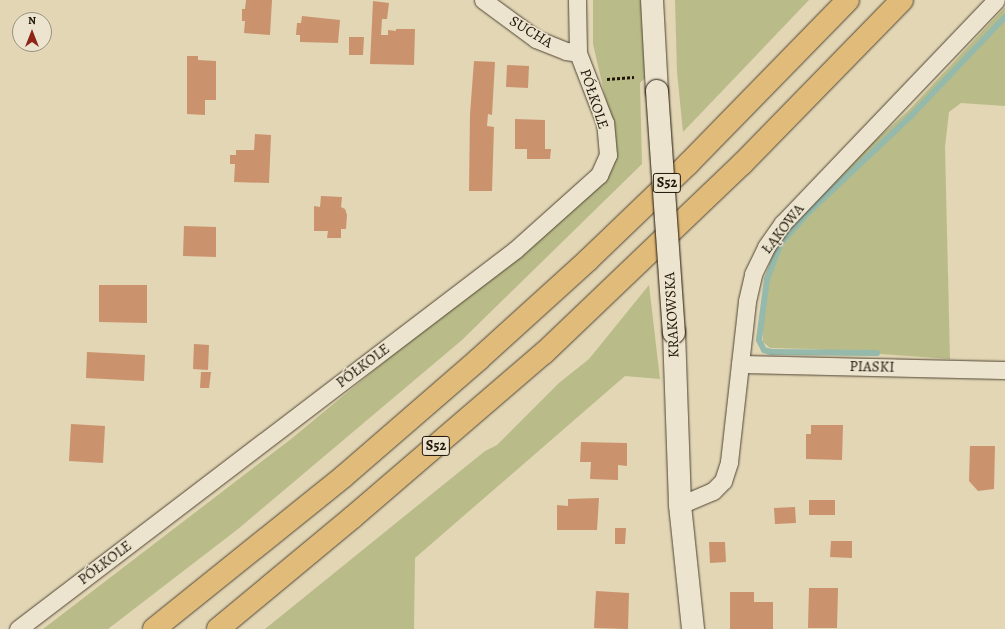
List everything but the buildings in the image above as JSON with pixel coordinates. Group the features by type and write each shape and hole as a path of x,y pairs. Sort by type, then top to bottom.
{"highway":[{"name":"S52","path":"154,629 343,477 479,359 588,260 688,164 848,0"},
{"name":"S52","path":"218,629 353,517 544,353 742,164 902,0"}],"street":[{"name":"SUCHA","path":"483,0 536,38 566,51 578,53 577,0"},
{"name":"KRAKOWSKA","path":"652,0 674,332 680,505 693,629"},
{"name":"ŁĄKOWA","path":"680,505 713,491 723,481 729,462 747,300 753,274 766,247 783,223 996,0"},
{"name":"PÓŁKOLE","path":"18,629 515,250 599,175 608,154 605,123 578,53"},
{"name":"PIASKI","path":"740,364 1005,370"}],"path":[{"path":"588,80 657,83"}],"green space":[{"path":"593,0 643,0 647,76 640,83 642,164 462,340 238,529 108,629 43,629 291,439 609,176 614,154 611,122 593,44"},
{"path":"675,0 809,0 683,132 677,72"},
{"path":"1005,7 1005,106 961,103 949,112 945,147 950,359 810,349 770,348 763,342 763,288 770,263 785,230 840,173 909,110"},
{"path":"649,285 660,379 625,376 415,558 414,629 265,629 485,451 497,445 559,383 589,359"}],"waterway":[{"path":"877,353 771,352 764,350 759,340 767,279 781,243 809,212 911,116 1005,17"}]}
